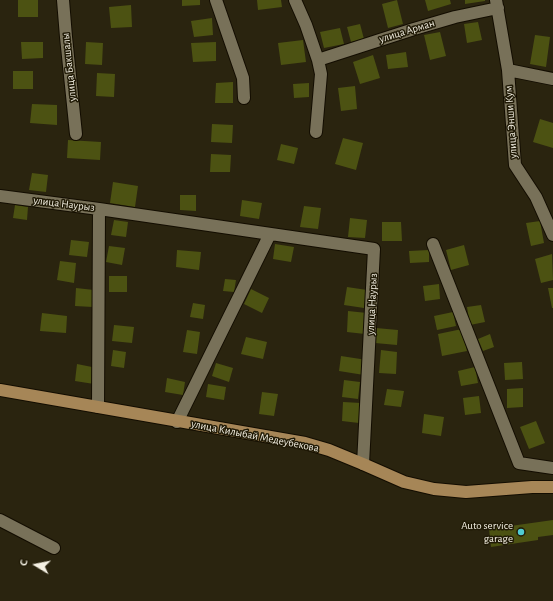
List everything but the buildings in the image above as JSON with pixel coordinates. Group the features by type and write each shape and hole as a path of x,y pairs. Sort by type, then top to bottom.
{"main road":[{"name":"улица Килыбай Медеубекова","path":"0,390 177,422 305,443 329,450 404,482 434,488 466,492 532,487 553,487"}],"street":[{"name":"улица Бакшалы","path":"63,0 76,134"},
{"path":"216,0 243,78 244,98"},
{"path":"295,0 306,25 318,60 321,74 316,132"},
{"name":"улица Арман","path":"318,60 497,4"},
{"name":"улица Энши Кум","path":"497,4 508,70 515,165 536,197 553,235"},
{"path":"508,70 553,78"},
{"name":"улица Наурыз","path":"0,196 99,208 374,249 364,464"},
{"path":"98,407 99,208"},
{"path":"177,422 270,234"},
{"path":"433,244 519,464 553,468"},
{"path":"0,520 54,548"}],"place":[{"name":"Auto service garage","path":"521,532"}]}
